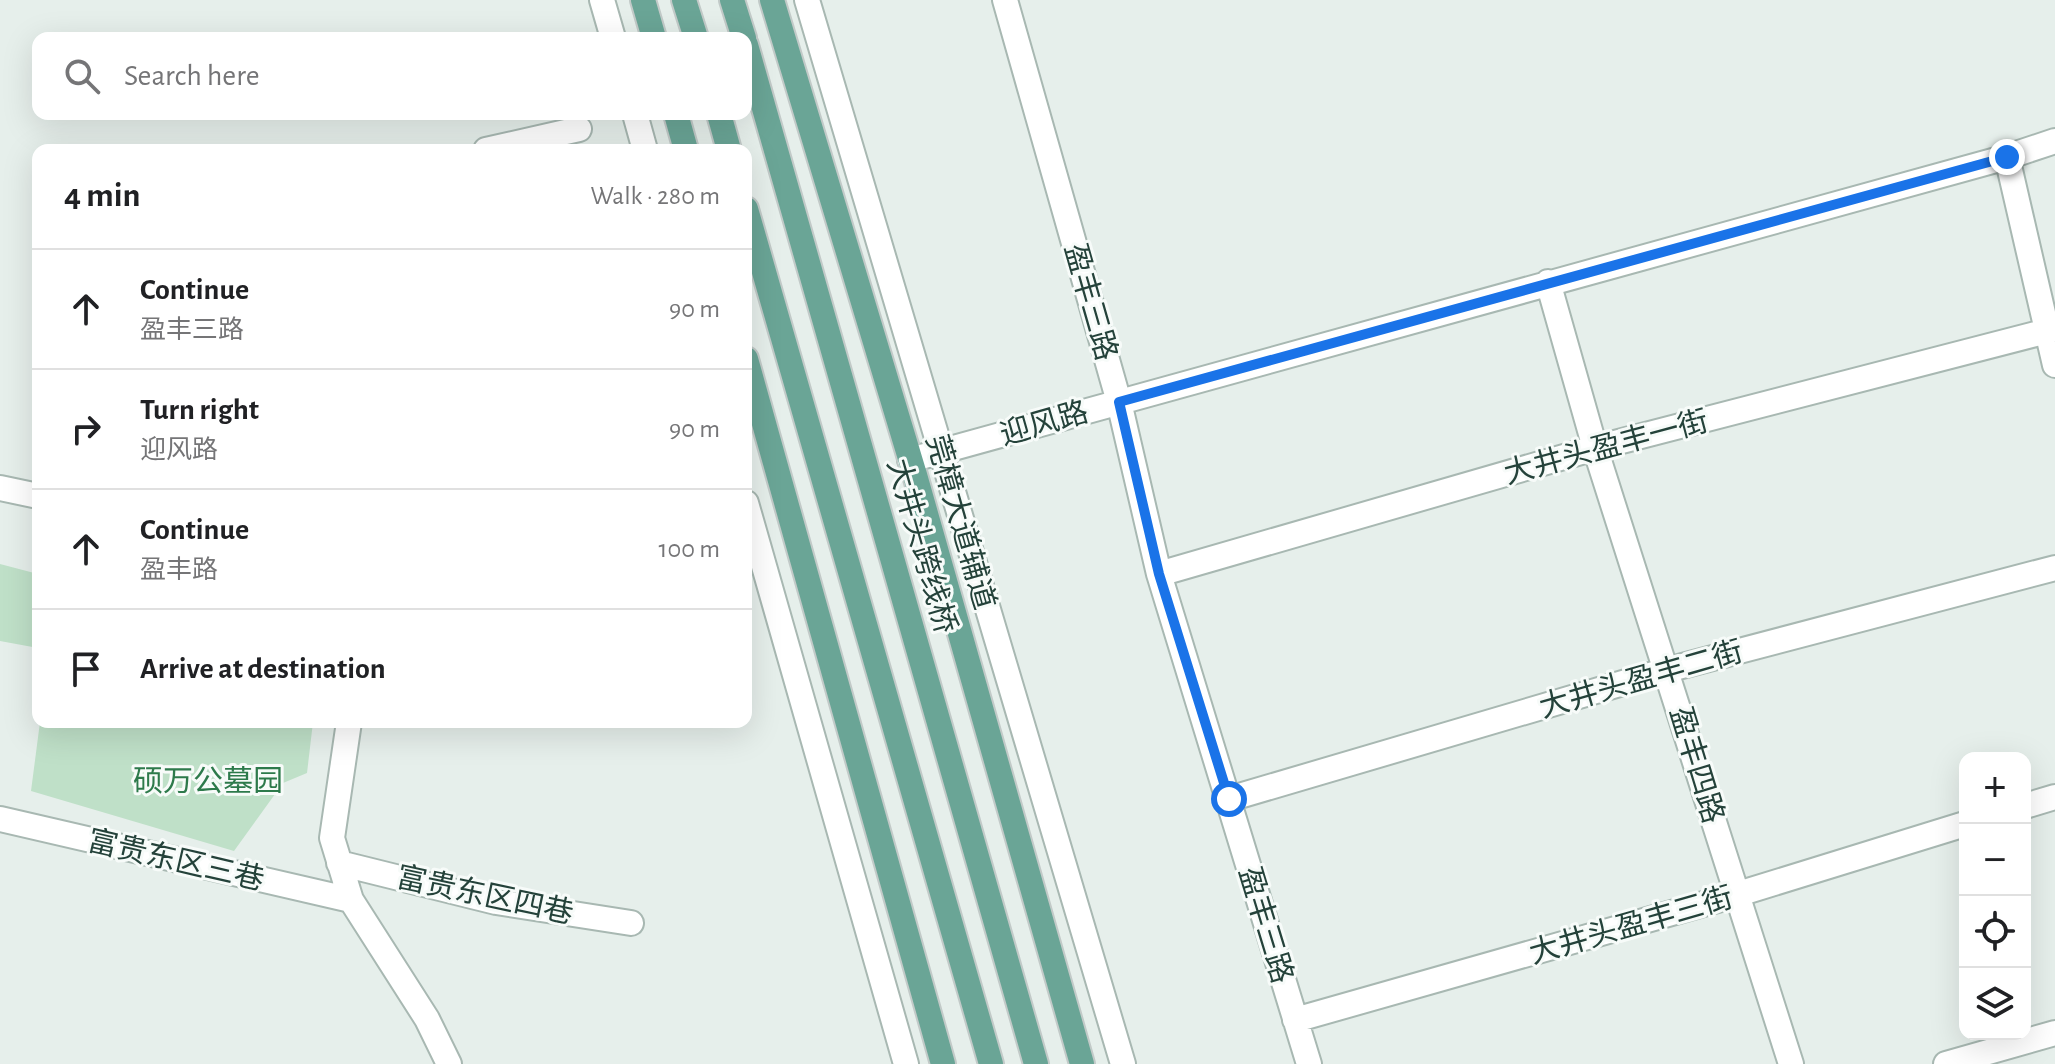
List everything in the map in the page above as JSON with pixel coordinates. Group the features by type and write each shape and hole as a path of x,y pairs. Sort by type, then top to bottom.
{"main road":[{"path":"643,0 652,32"},
{"path":"684,0 694,32"},
{"path":"732,0 742,32"},
{"name":"莞樟大道辅道","path":"772,0 910,460 1082,1064"},
{"name":"大井头跨线桥","path":"752,66 1036,1064"},
{"path":"678,120 684,144"},
{"path":"721,120 727,144"},
{"path":"752,230 991,1064"},
{"path":"752,404 755,427 943,1064"}],"street":[{"path":"602,0 611,32"},
{"path":"807,0 1123,1064"},
{"name":"盈丰三路","path":"1005,0 1119,402 1159,574 1309,1064"},
{"path":"637,120 643,144"},
{"path":"513,144 579,129"},
{"name":"迎风路","path":"910,460 2007,157 2055,141"},
{"path":"2007,157 2052,330 2055,365"},
{"name":"盈丰四路","path":"1548,282 1595,448 1791,1064"},
{"name":"大井头盈丰一街","path":"1159,574 1595,448 2052,330"},
{"path":"0,488 32,495"},
{"path":"752,524 906,1064"},
{"name":"大井头盈丰二街","path":"1229,799 1667,670 2055,568"},
{"path":"348,728 332,838 339,863 351,900 427,1019 449,1064"},
{"path":"2031,804 2055,797"},
{"name":"富贵东区三巷","path":"0,819 351,900"},
{"name":"大井头盈丰三街","path":"1295,1020 1735,895 1959,826"},
{"name":"富贵东区四巷","path":"339,863 496,902 631,923"},
{"path":"1946,1064 2055,1033"}],"green space":[{"path":"0,564 32,572 32,647 0,641"},
{"name":"硕万公墓园","path":"39,728 312,728 307,773 283,783 234,851 31,791"}],"route":[{"path":"1229,799 1159,574 1119,402 2007,157"}]}
